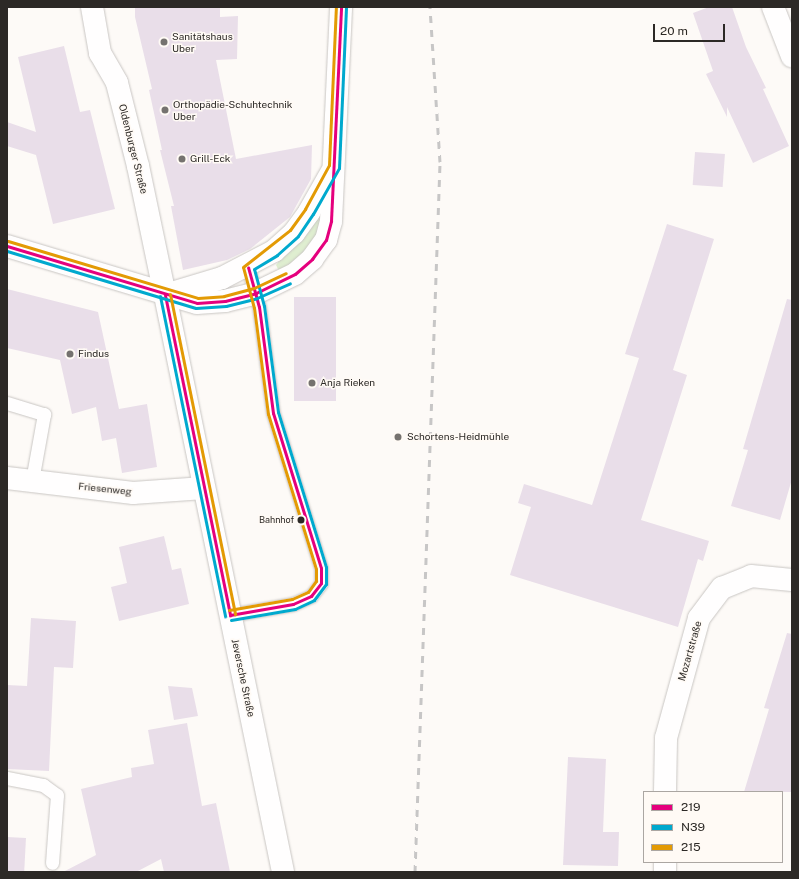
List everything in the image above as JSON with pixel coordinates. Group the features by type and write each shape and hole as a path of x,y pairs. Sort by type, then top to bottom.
{"street":[{"name":"Oldenburger Straße","path":"92,7 100,53 117,82 138,166 165,295"},
{"path":"7,246 165,295 197,303 225,301 256,292 295,274 312,259 326,240 331,221 341,7"},
{"path":"773,7 792,56"},
{"path":"165,295 222,278 248,267 274,251 294,234 309,212 334,166"},
{"name":"Jeversche Straße","path":"165,295 283,872"},
{"name":"Friesenweg","path":"7,478 133,493 204,488"},
{"name":"Mozartstraße","path":"665,791 666,738 699,618 722,588 751,576 792,580"}],"lane":[{"path":"230,615 293,604 311,596 321,583 321,568 273,413 256,292 248,267"},
{"path":"7,403 44,414 32,481"},
{"path":"7,778 43,785 57,795 52,863"}],"green space":[{"path":"323,207 324,225 295,265 279,271 276,265"}],"building":[{"path":"135,7 220,7 220,17 238,16 237,59 216,60 236,159 312,145 311,179 290,217 250,249 227,260 183,270 171,206 174,206 160,150 162,150 149,90 152,89 135,17"},
{"path":"709,7 732,7 746,47 766,88 763,89 789,146 753,163 727,107 727,117 706,74 713,71 693,13"},
{"path":"64,46 80,112 90,110 115,209 53,224 36,155 7,146 7,122 36,132 18,57"},
{"path":"695,152 725,154 723,187 693,185"},
{"path":"667,224 714,239 673,370 687,375 641,520 709,541 703,561 698,559 678,627 510,575 531,507 518,503 524,484 592,505 639,358 625,354"},
{"name":"Findus","path":"7,289 98,312 119,409 147,404 157,467 122,473 116,438 102,441 96,407 72,414 60,360 7,348"},
{"path":"294,297 336,297 336,401 294,401"},
{"path":"787,299 792,300 792,479 780,520 731,506 748,450 743,449"},
{"path":"164,536 172,570 181,568 189,604 119,621 111,587 127,583 119,547"},
{"path":"31,618 76,621 73,668 54,667 49,771 7,769 7,685 27,686"},
{"path":"787,633 792,634 792,792 744,791 769,709 764,708"},
{"path":"168,686 192,688 198,716 174,720"},
{"path":"187,723 202,806 216,803 230,872 164,872 161,859 136,872 63,872 96,855 81,789 132,777 131,768 154,764 148,730"},
{"path":"568,757 606,759 603,832 619,832 618,866 563,865"},
{"path":"7,837 26,838 24,872 7,872"}],"railway":[{"path":"415,872 440,162 430,7"}],"transit line":[{"name":"215","path":"229,610 292,599 308,592 316,581 316,569 268,414 254,308 243,267 290,230 305,209 329,165 336,7"},
{"name":"219","path":"7,246 197,303 225,301 256,293 295,274 312,259 326,240 331,221 341,7"},
{"name":"N39","path":"231,620 295,609 314,600 326,584 326,567 278,412 264,306 254,269 277,255 298,236 313,214 339,168 346,7"},
{"name":"215","path":"8,241 198,298 224,296 254,288 286,273"},
{"name":"N39","path":"7,251 196,308 226,306 257,298 290,283"},
{"name":"219","path":"230,615 293,604 311,596 321,583 321,568 273,413 259,307 248,267"},
{"name":"215","path":"170,294 235,614"},
{"name":"219","path":"165,295 230,615"},
{"name":"N39","path":"160,296 225,616"}],"place":[{"name":"Sanitätshaus Uber","path":"164,42"},
{"name":"Orthopädie-Schuhtechnik Uber","path":"165,110"},
{"name":"Grill-Eck","path":"182,159"},
{"name":"Findus","path":"70,354"},
{"name":"Anja Rieken","path":"312,383"},
{"name":"Schortens-Heidmühle","path":"398,437"},
{"name":"Bahnhof","path":"301,520"}]}
